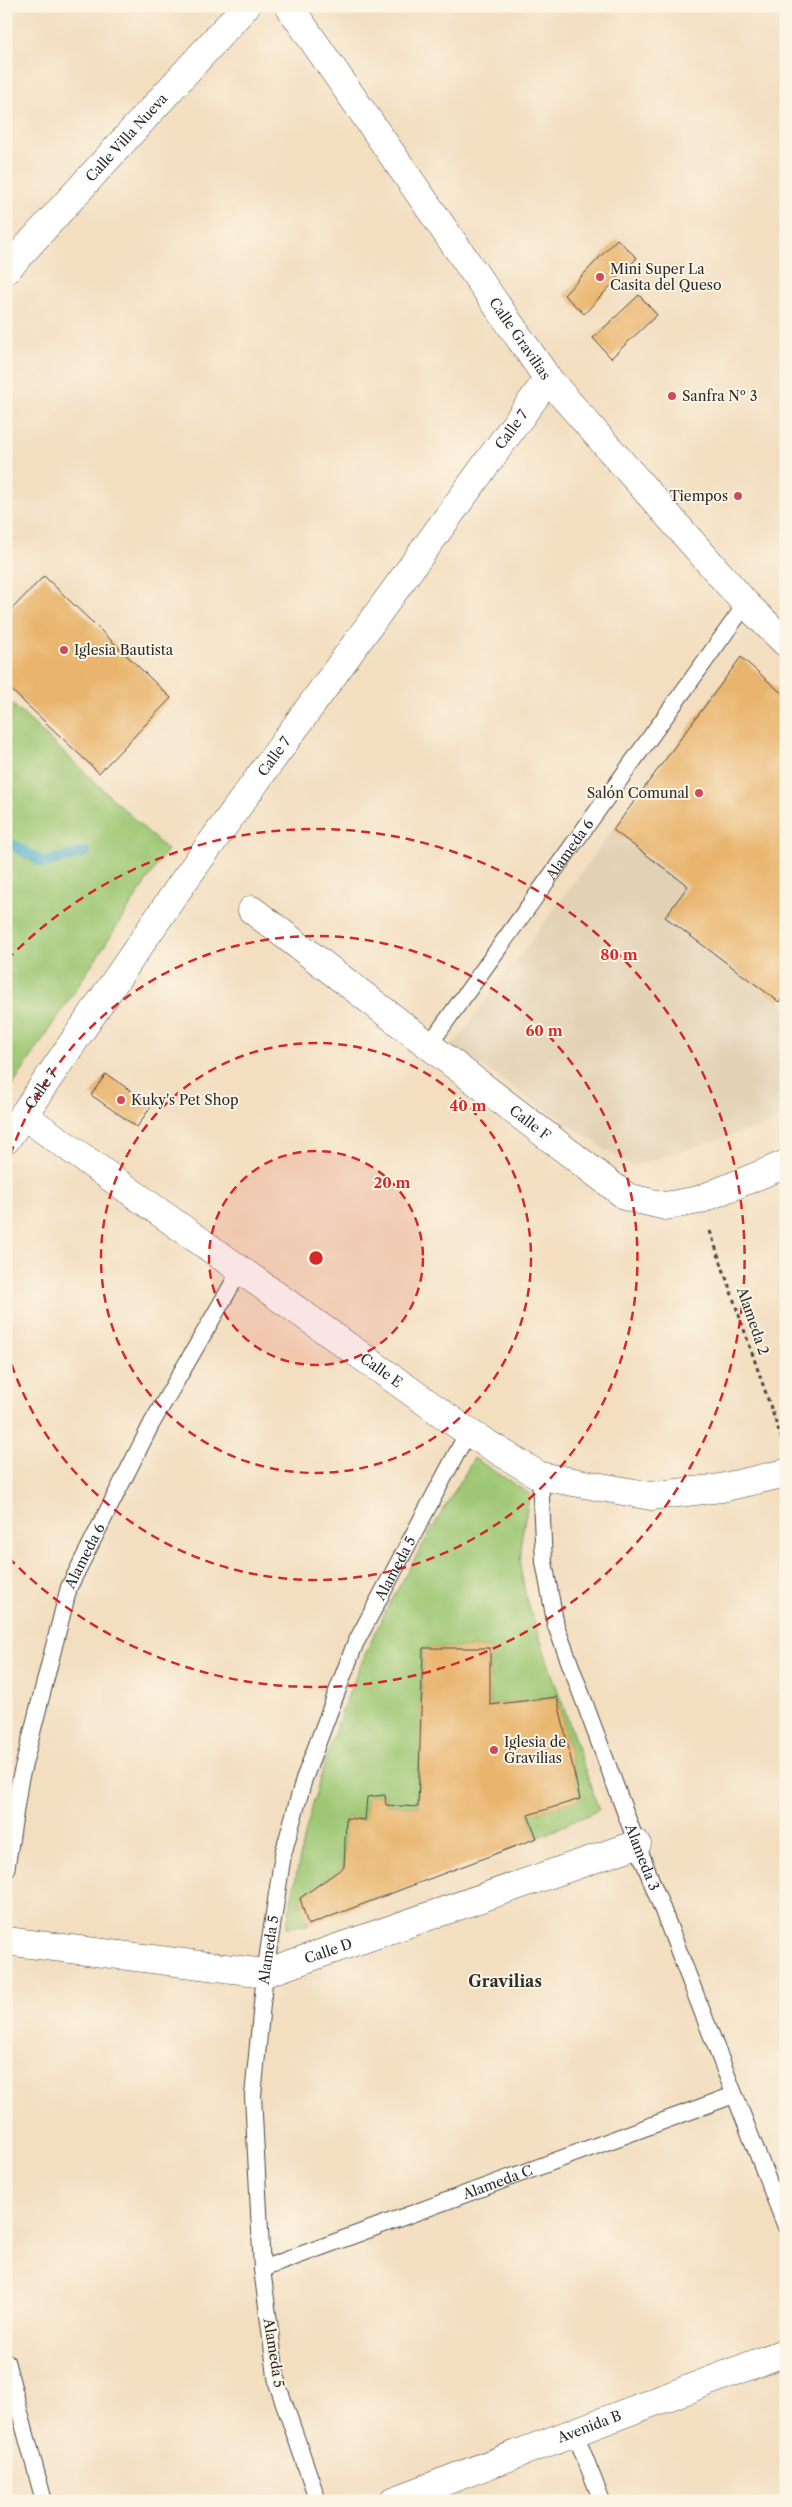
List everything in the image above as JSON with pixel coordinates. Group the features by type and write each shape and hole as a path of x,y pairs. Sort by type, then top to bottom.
{"street":[{"name":"Calle Gravilias","path":"289,6 548,379 746,604 786,643"},
{"name":"Calle Villa Nueva","path":"7,267 234,10"},
{"name":"Calle 7","path":"6,1140 182,882 548,379"},
{"name":"Calle F","path":"252,910 627,1197 665,1206 700,1200 786,1164"},
{"name":"Calle E","path":"23,1115 468,1432 540,1476 651,1496 721,1488 786,1473"},
{"name":"Calle D","path":"6,1941 265,1973 637,1844"},
{"name":"Avenida B","path":"393,2501 575,2434 786,2352"}],"lane":[{"name":"Alameda 6","path":"429,1044 746,604"},
{"name":"Alameda 6","path":"6,1871 20,1780 69,1587 152,1423 241,1269"},
{"name":"Alameda 5","path":"318,2501 277,2383 262,2269 253,2096 265,1973 283,1854 307,1770 355,1644 468,1432"},
{"name":"Alameda 3","path":"540,1476 544,1562 556,1626 637,1844 786,2227"},
{"name":"Alameda C","path":"262,2269 734,2095"},
{"path":"6,2361 44,2501"},
{"path":"575,2434 602,2501"}],"path":[{"name":"Alameda 2","path":"700,1200 782,1441"}],"shaded area":[{"path":"613,830 688,886 665,917 786,1007 786,1118 631,1167 452,1046"}],"green space":[{"path":"6,698 167,850 6,1096"},
{"path":"474,1458 530,1494 522,1535 520,1566 526,1598 599,1810 537,1838 528,1815 580,1799 557,1697 490,1705 490,1648 423,1648 418,1807 386,1805 385,1795 367,1797 365,1820 346,1818 344,1867 300,1898 308,1925 287,1927 310,1814 332,1740 359,1668 410,1566"}],"building":[{"name":"Mini Super La Casita del Queso","path":"617,239 637,258 584,314 564,295"},
{"path":"639,295 657,315 611,358 593,338"},
{"name":"Iglesia Bautista","path":"44,576 171,698 99,773 6,685 6,615"},
{"path":"741,657 786,697 786,993 779,1002 665,917 688,886 613,830"},
{"name":"Kuky's Pet Shop","path":"106,1074 152,1105 137,1127 91,1095"},
{"name":"Iglesia de Gravilias","path":"423,1648 490,1648 490,1705 557,1697 580,1799 528,1815 537,1838 308,1925 300,1898 344,1867 346,1818 365,1820 367,1797 385,1795 386,1805 418,1807"}],"waterway":[{"path":"6,841 44,863 85,852"}],"place":[{"name":"Mini Super La Casita del Queso","path":"600,277"},
{"name":"Sanfra Nº 3","path":"672,396"},
{"name":"Tiempos","path":"738,496"},
{"name":"Iglesia Bautista","path":"64,650"},
{"name":"Salón Comunal","path":"699,793"},
{"name":"Kuky's Pet Shop","path":"121,1100"},
{"name":"Iglesia de Gravilias","path":"494,1750"}],"district":[{"name":"Gravilias","path":"505,1981"}]}
